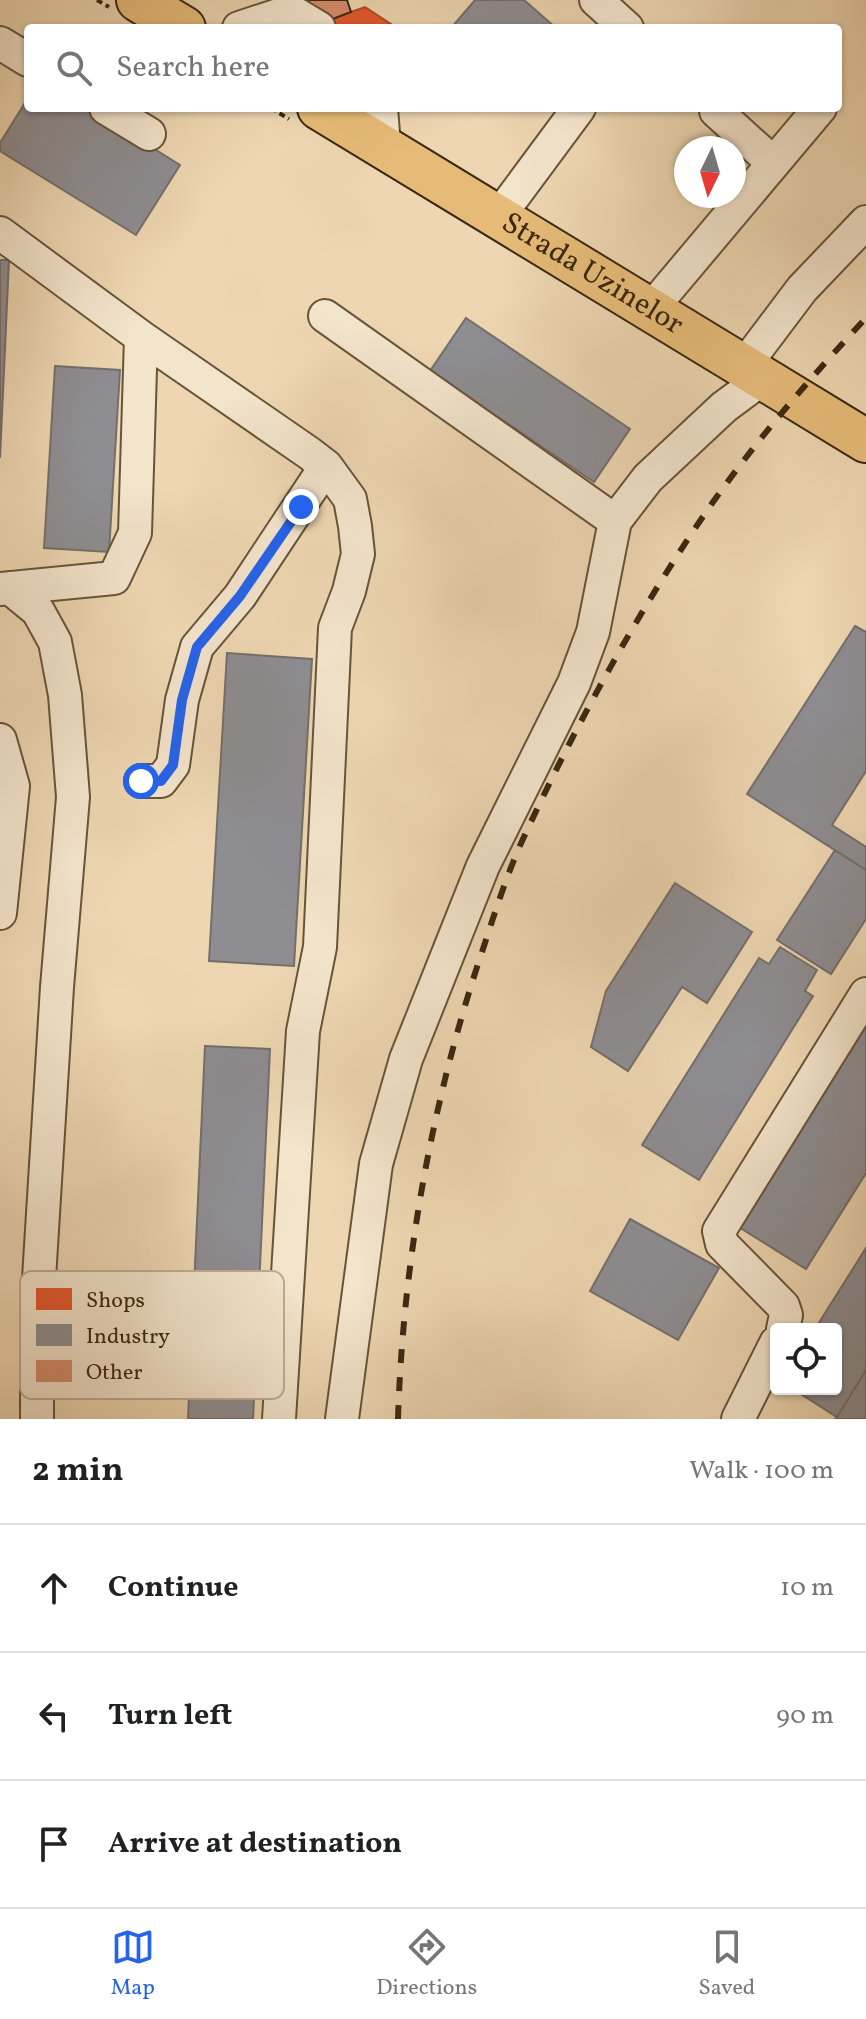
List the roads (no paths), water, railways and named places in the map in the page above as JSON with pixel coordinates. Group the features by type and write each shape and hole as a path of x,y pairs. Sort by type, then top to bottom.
{"main road":[{"path":"138,0 177,24"},
{"name":"Strada Uzinelor","path":"332,112 382,127 499,216 866,441"}],"lane":[{"path":"251,24 291,11 312,24"},
{"path":"0,43 24,58"},
{"path":"113,112 149,134"},
{"path":"499,216 576,112"},
{"path":"717,112 773,163"},
{"path":"651,309 817,112"},
{"path":"342,1419 376,1164 406,1059 483,866 574,683 593,632 615,521 648,478 724,407 754,372 802,289 866,222"},
{"path":"0,233 141,337 326,466 350,499 358,554 335,628 320,947 303,1031 284,1338"},
{"path":"325,316 615,521"},
{"path":"5,588 114,578 135,533 141,337"},
{"path":"141,781 161,781 173,765 182,700 197,647 240,596 326,466"},
{"path":"5,588 38,611 55,642 65,695 73,797 57,987 39,1271"},
{"path":"0,740 13,786 0,913"},
{"path":"784,1323 783,1306 722,1244 719,1231 866,994"},
{"path":"738,1419 770,1355"},
{"path":"279,1419 280,1399"}],"railway":[{"path":"398,1419 406,1300 435,1122 465,1006 517,852 587,710 635,624 687,541 767,431 866,318"}]}
